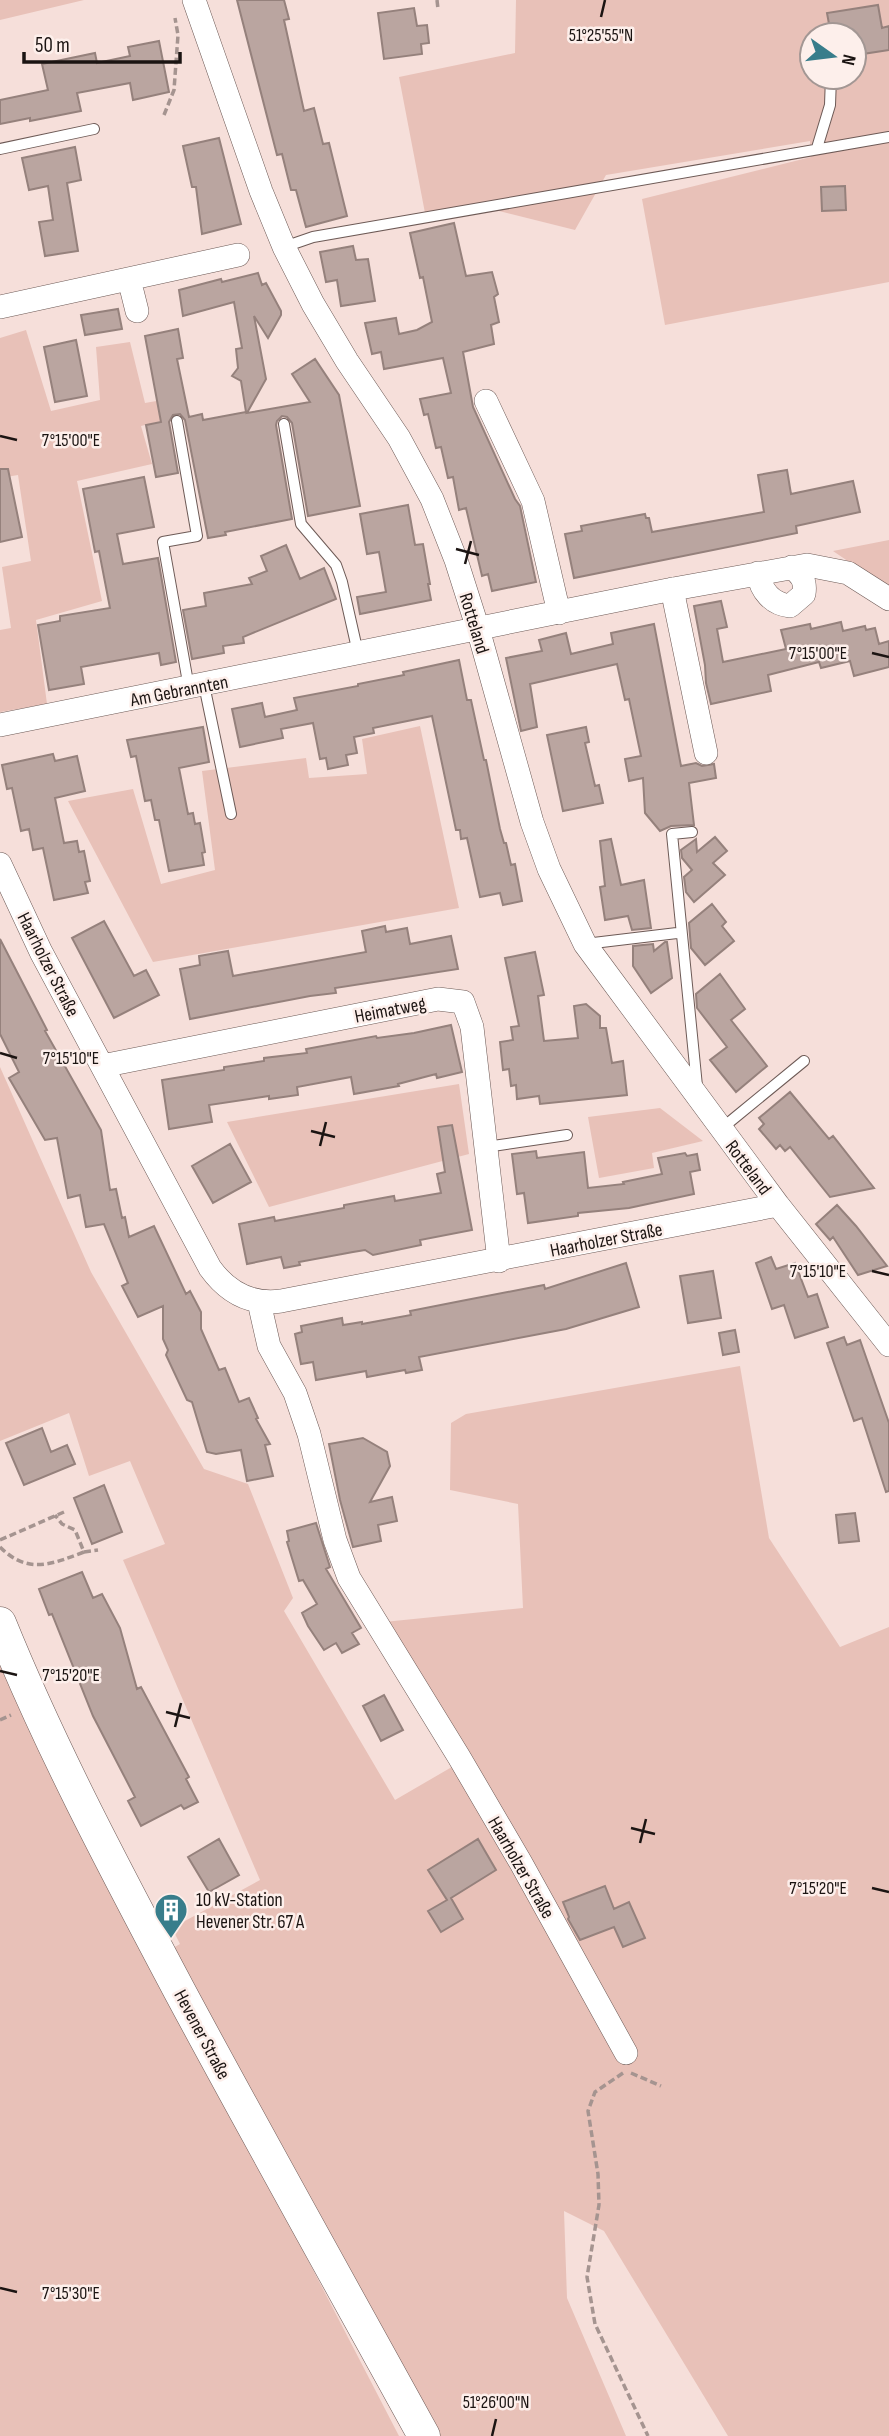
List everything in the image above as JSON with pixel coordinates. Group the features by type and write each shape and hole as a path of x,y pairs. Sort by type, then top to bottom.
{"street":[{"name":"Rotteland","path":"194,0 261,191 284,247 326,327 399,438 432,499 456,560 478,629 531,821 549,869 585,944 778,1205"},
{"path":"0,307 237,255"},
{"path":"130,279 137,311"},
{"path":"486,401 533,500 559,613"},
{"name":"Am Gebrannten","path":"0,725 792,567 807,565 848,573 889,599"},
{"path":"758,573 760,585 774,601 790,606 804,594 805,585 802,577 792,567"},
{"path":"672,589 706,753"},
{"name":"Haarholzer Straße","path":"0,864 41,952 210,1268 219,1281 243,1298 259,1302 281,1301 778,1205"},
{"name":"Heimatweg","path":"102,1066 438,999 463,1002 472,1027 499,1261"},
{"path":"778,1205 889,1345"},
{"name":"Haarholzer Straße","path":"259,1302 269,1346 295,1393 309,1434 335,1540 349,1578 521,1863 626,2062"},
{"name":"Hevener Straße","path":"0,1623 33,1704 74,1788 205,2039 424,2436"}],"lane":[{"path":"817,148 830,105 830,91"},
{"path":"0,149 94,129"},
{"path":"284,247 313,237 889,136"},
{"path":"177,421 197,536 163,542 196,687 231,814"},
{"path":"284,424 301,524 336,565 358,653"},
{"path":"692,832 672,834 698,1099"},
{"path":"585,944 677,933"},
{"name":"Rotteland","path":"720,1129 804,1060"},
{"path":"486,1147 567,1135"}],"path":[{"path":"437,0 438,9"},
{"path":"164,115 174,90 178,35 175,15"},
{"path":"0,1540 64,1512"},
{"path":"55,1515 61,1524 75,1531 84,1552"},
{"path":"0,1547 9,1555 28,1564 39,1565 49,1565 84,1552 98,1550"},
{"path":"648,2436 595,2324 587,2277 599,2205 598,2174 588,2111 595,2091 626,2062 661,2086"}],"shaded area":[{"path":"0,0 84,0 0,20"},
{"path":"516,0 889,0 889,282 665,325 642,199 811,157 810,141 606,175 575,230 471,204 425,213 399,77 515,53"},
{"path":"26,330 51,411 100,400 96,347 130,342 145,403 162,400 166,420 141,426 152,464 77,481 102,601 36,620 47,704 0,712 0,630 11,628 2,567 31,561 18,475 0,478 0,338"},
{"path":"889,540 889,589 833,551"},
{"path":"420,726 459,908 153,962 68,801 133,789 161,884 215,870 202,771 306,758 309,778 367,774 362,739"},
{"path":"0,1067 91,1272 204,1469 248,1484 293,1598 284,1611 395,1800 457,1764 384,1622 523,1608 518,1504 450,1490 451,1423 466,1414 740,1366 769,1538 840,1647 889,1627 889,2436 728,2436 604,2231 564,2211 567,2298 626,2436 434,2436 168,1951 180,1944 172,1928 260,1880 123,1560 165,1544 130,1461 89,1476 69,1413 0,1441"},
{"path":"459,1084 469,1154 269,1207 227,1122"},
{"path":"660,1108 703,1141 652,1153 654,1168 599,1178 588,1117"},
{"path":"0,1635 265,2177 399,2436 0,2436"}],"building":[{"path":"237,0 284,0 289,19 284,20 304,111 314,108 323,144 329,143 347,216 306,227 296,190 291,190 282,154 277,155"},
{"path":"878,5 882,28 889,26 889,50 868,53 868,21 828,21 827,13"},
{"path":"414,8 417,26 427,25 429,43 421,44 422,54 384,59 378,13"},
{"path":"159,41 169,92 133,100 130,83 77,93 81,111 0,124 0,100 48,90 42,64 95,53 97,63 130,56 128,47"},
{"path":"219,138 241,224 202,234 196,187 192,187 183,146"},
{"path":"75,147 81,180 67,183 78,251 45,256 39,222 53,220 48,186 29,190 22,158"},
{"path":"845,186 846,210 822,211 821,187"},
{"path":"454,223 466,276 492,272 498,294 494,297 499,322 491,325 494,344 463,352 473,407 520,506 536,582 492,591 488,574 482,576 466,508 459,510 453,477 448,478 441,447 436,448 428,414 424,415 420,399 451,393 443,358 384,369 381,352 372,354 365,323 396,318 399,334 417,330 432,322 410,233"},
{"path":"353,246 356,260 368,259 375,301 341,306 337,280 326,282 320,252"},
{"path":"258,273 262,285 266,283 281,315 268,338 254,316 266,379 247,413 310,402 292,374 315,359 339,395 360,506 308,516 292,423 282,416 276,425 292,519 225,532 226,535 208,538 185,420 180,414 173,415 169,422 178,473 156,477 146,425 161,422 145,336 178,329 183,358 177,359 189,417 202,414 203,420 246,412 241,381 232,376 238,368 236,349 242,348 234,302 183,316 179,290"},
{"path":"118,309 122,329 85,335 81,315"},
{"path":"76,340 87,396 55,402 44,347"},
{"path":"0,469 8,469 22,537 0,542"},
{"path":"787,470 791,494 853,481 860,512 796,526 797,533 574,578 565,534 582,531 581,526 645,514 646,518 649,518 652,532 764,512 758,475"},
{"path":"144,477 154,527 117,534 123,564 158,558 176,662 161,665 159,653 81,667 84,684 49,690 38,625 60,621 60,616 110,608 99,551 95,552 83,489"},
{"path":"408,505 415,545 423,544 431,600 360,614 357,597 386,592 379,552 367,554 360,514"},
{"path":"286,545 300,579 324,568 336,599 243,637 244,643 223,646 224,653 192,659 183,610 206,606 204,593 252,584 249,578 267,571 261,556"},
{"path":"721,601 727,627 717,629 723,662 786,649 781,630 810,624 811,629 841,622 843,631 865,626 866,630 875,628 879,644 889,641 889,667 854,676 850,661 821,668 819,662 768,675 771,691 711,704 694,606"},
{"path":"654,624 681,766 714,764 716,778 689,783 694,825 671,826 660,831 645,813 643,778 629,781 625,759 641,756 629,699 625,700 617,664 530,684 537,727 521,731 506,658 542,651 539,640 566,633 571,654 613,644 611,633"},
{"path":"459,660 467,700 471,700 486,760 500,829 511,865 515,864 522,901 503,905 500,893 480,897 467,838 461,839 460,830 456,830 432,716 373,728 374,733 354,737 357,753 346,755 348,765 328,769 326,758 320,759 313,723 281,729 283,738 240,747 232,709 262,703 265,717 297,710 294,698 358,686 404,675 403,672"},
{"path":"203,727 209,762 179,768 188,814 193,813 195,824 200,823 205,852 202,853 204,865 169,871 159,820 155,820 151,800 145,801 136,756 131,757 127,740"},
{"path":"586,727 589,742 585,743 595,786 599,785 603,803 563,811 547,735"},
{"path":"53,754 55,761 77,756 85,791 55,798 64,843 77,841 79,852 84,851 90,881 85,882 88,893 54,900 43,848 33,850 29,829 21,831 12,788 7,789 2,765"},
{"path":"715,837 727,851 713,863 725,875 694,902 686,892 684,877 692,870 682,858 681,850 696,839 697,852"},
{"path":"611,839 621,885 644,880 651,928 632,930 628,916 605,920 600,887 605,886 600,841"},
{"path":"712,904 726,922 722,926 734,941 705,965 691,948 689,923"},
{"path":"104,921 134,976 146,970 159,995 114,1018 72,938"},
{"path":"385,926 386,932 407,928 410,944 451,936 458,969 335,988 336,993 190,1019 180,969 200,965 199,956 228,951 233,976 366,952 362,931"},
{"path":"0,939 47,1030 45,1031 101,1130 110,1190 116,1189 129,1237 154,1226 186,1294 190,1291 201,1312 201,1329 219,1370 225,1368 239,1402 249,1398 258,1418 256,1419 270,1444 265,1445 273,1476 247,1481 241,1450 216,1454 207,1452 192,1402 187,1400 166,1355 168,1350 163,1339 163,1306 138,1317 122,1286 128,1283 104,1224 86,1227 80,1195 68,1198 57,1138 45,1140 9,1078 19,1072 0,1034"},
{"path":"665,942 672,978 651,993 633,966 633,946 653,944 654,951"},
{"path":"535,952 544,995 538,996 544,1041 578,1038 574,1006 586,1004 600,1016 600,1028 606,1028 612,1063 623,1061 627,1095 540,1104 539,1096 517,1099 516,1085 511,1086 509,1069 503,1070 500,1042 513,1040 511,1027 519,1026 505,958"},
{"path":"720,974 745,1009 731,1020 767,1066 736,1092 710,1060 727,1047 697,1008 696,994"},
{"path":"451,1025 462,1072 437,1078 436,1074 398,1084 399,1086 354,1094 351,1077 297,1087 298,1095 269,1099 269,1096 209,1105 212,1122 169,1129 162,1080 224,1070 224,1067 264,1061 264,1058 307,1053 306,1049"},
{"path":"790,1092 829,1139 833,1136 874,1188 830,1197 790,1147 785,1151 780,1145 776,1149 759,1129 764,1124 759,1118"},
{"path":"452,1125 472,1230 420,1240 421,1245 373,1255 365,1250 299,1262 300,1265 284,1268 281,1257 247,1264 239,1224 274,1217 275,1221 394,1196 395,1201 441,1193 437,1174 445,1172 438,1127"},
{"path":"230,1144 251,1182 213,1203 192,1166"},
{"path":"536,1151 537,1158 584,1152 588,1188 624,1184 623,1182 662,1174 658,1158 685,1153 687,1156 697,1154 700,1170 690,1172 694,1194 629,1208 578,1213 578,1216 528,1223 524,1193 517,1194 512,1154"},
{"path":"837,1205 887,1266 858,1275 833,1237 830,1240 816,1224"},
{"path":"771,1257 776,1269 795,1263 808,1297 817,1294 828,1327 795,1338 784,1305 772,1309 756,1263"},
{"path":"626,1263 639,1307 566,1329 419,1357 422,1370 406,1373 405,1370 367,1377 366,1371 316,1380 313,1362 301,1364 295,1334 302,1332 301,1326 342,1318 343,1325 362,1324 411,1315 410,1311 461,1301 544,1285 545,1289"},
{"path":"713,1271 721,1318 688,1323 680,1276"},
{"path":"735,1330 739,1352 723,1355 719,1333"},
{"path":"844,1337 847,1345 860,1340 889,1423 889,1491 886,1492 862,1418 854,1421 827,1343"},
{"path":"42,1428 51,1452 67,1445 75,1464 24,1485 6,1443"},
{"path":"363,1438 387,1452 390,1466 370,1502 392,1497 397,1521 378,1525 381,1541 353,1547 329,1444"},
{"path":"104,1485 122,1532 92,1544 74,1498"},
{"path":"855,1513 859,1541 839,1543 836,1515"},
{"path":"316,1523 330,1567 326,1569 361,1628 352,1633 359,1644 342,1653 336,1643 324,1650 308,1626 302,1613 317,1604 303,1580 299,1581 287,1542 287,1531"},
{"path":"82,1572 93,1598 102,1594 120,1628 137,1689 141,1687 189,1777 186,1779 198,1802 184,1809 181,1805 141,1826 128,1801 135,1797 93,1716 52,1614 49,1615 39,1589"},
{"path":"384,1695 403,1730 381,1741 363,1706"},
{"path":"219,1839 239,1875 209,1892 188,1857"},
{"path":"478,1839 496,1870 451,1898 463,1919 441,1932 428,1911 447,1900 428,1870"},
{"path":"605,1886 614,1909 629,1902 645,1938 623,1947 614,1927 580,1940 568,1919 563,1902"}],"place":[{"name":"10 kV-Station Hevener Str. 67 A","path":"171,1940"}]}
